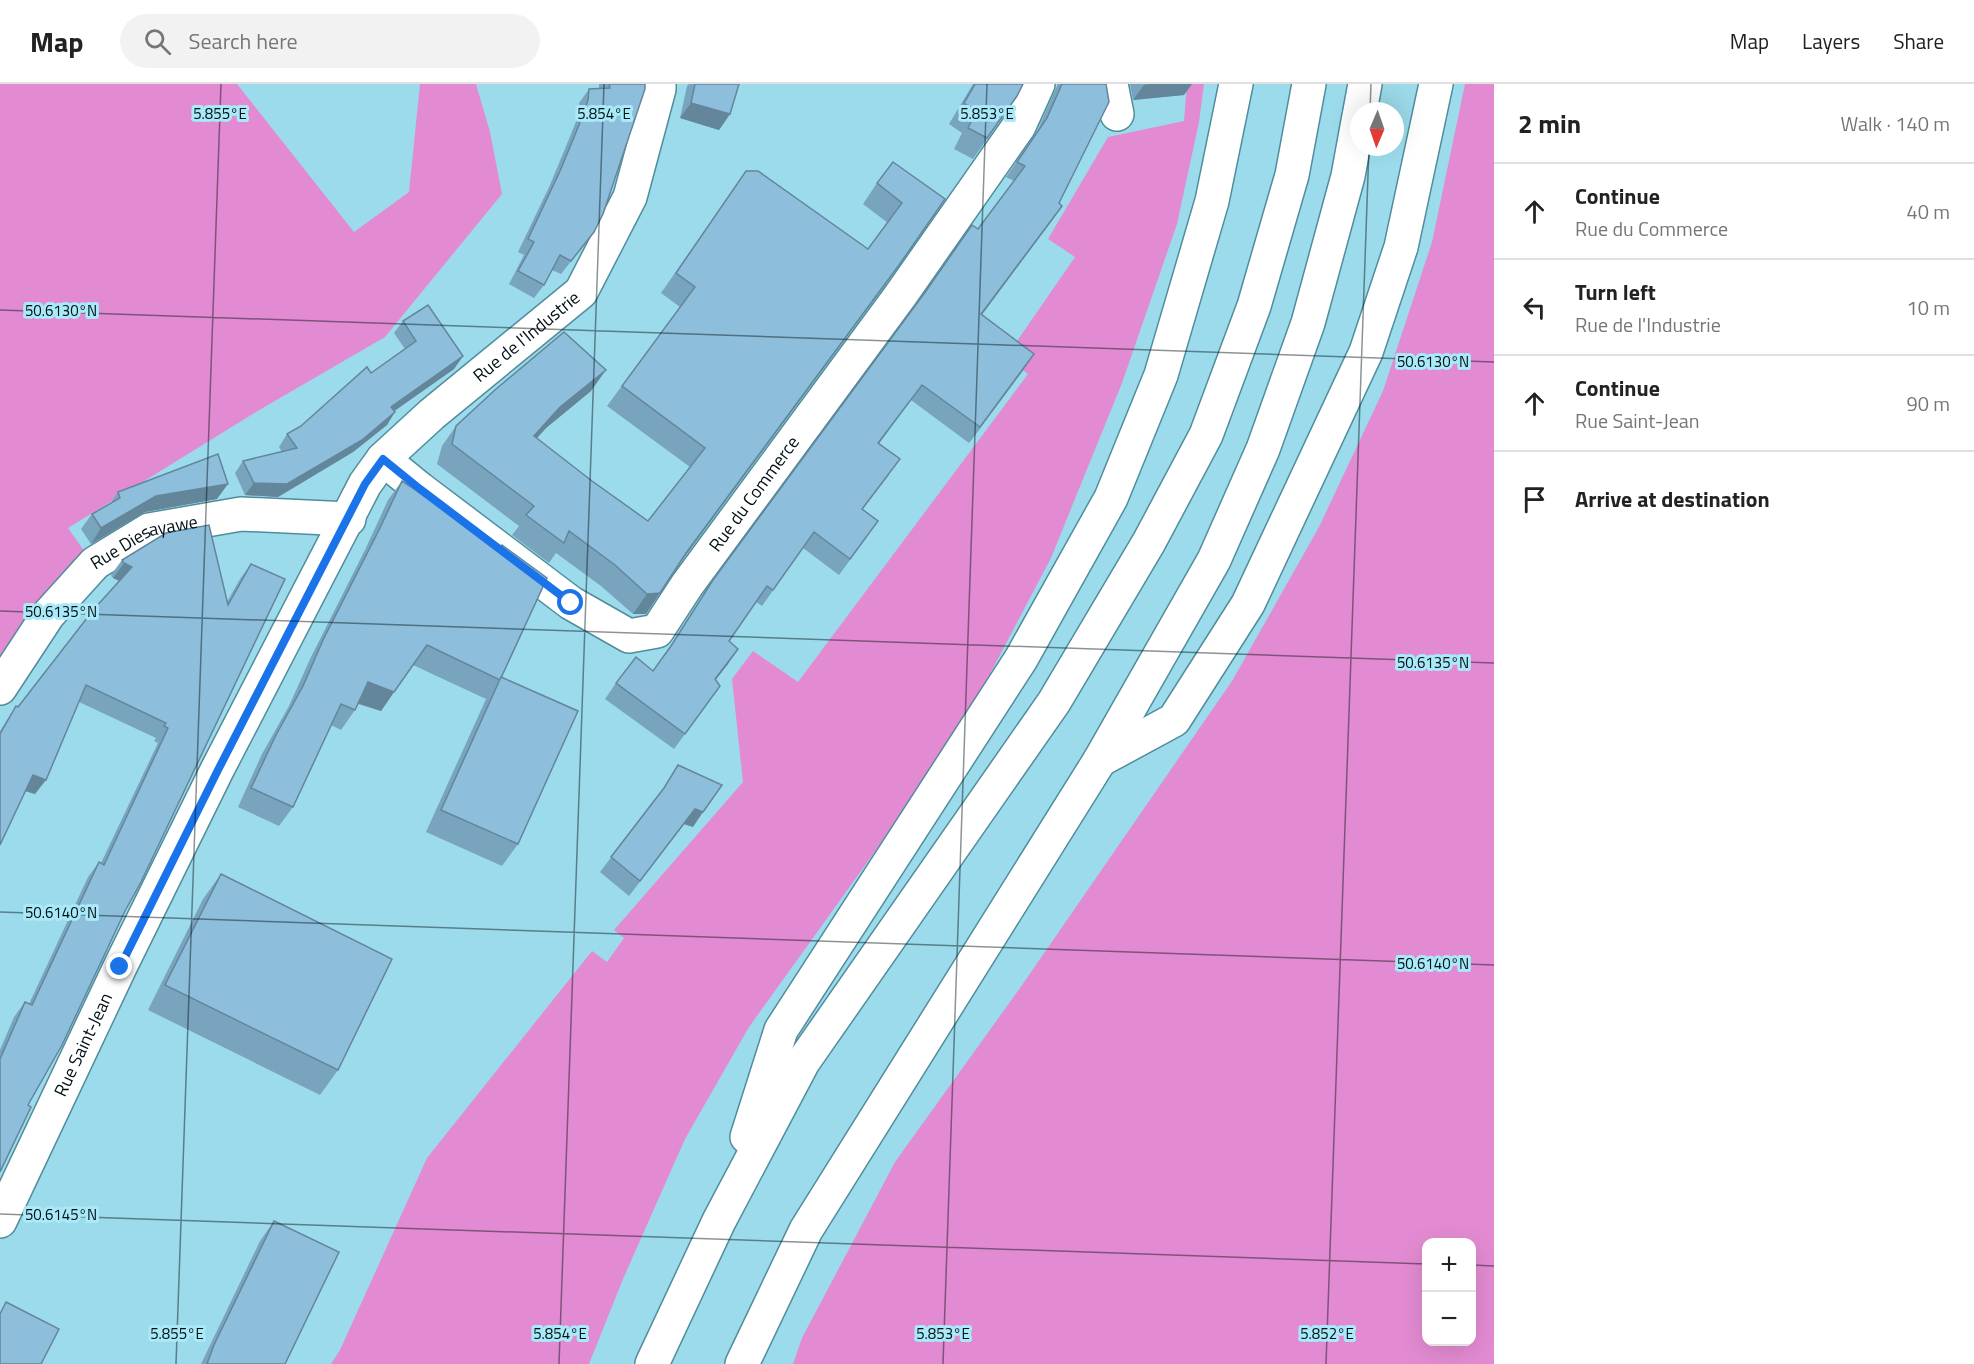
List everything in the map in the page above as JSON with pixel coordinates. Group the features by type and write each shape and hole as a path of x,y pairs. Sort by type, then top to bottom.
{"main road":[{"name":"Rue de l'Industrie","path":"349,519 365,484 383,459 432,414 581,292 630,197 659,89 658,84"},
{"name":"Rue du Commerce","path":"383,459 571,603 628,636 657,630 687,585 920,267 1019,126 1038,84"},
{"path":"719,1221 781,1030 1022,659 1112,498 1161,375 1212,201 1236,84"},
{"path":"652,1364 719,1221 803,1062 1054,702 1149,542 1201,444 1254,306 1292,176 1309,84"},
{"path":"1362,102 1365,84"},
{"path":"1100,760 1174,720 1248,604 1366,352 1401,247 1436,84"},
{"path":"742,1364 806,1230 1100,760 1214,560 1263,449 1308,323 1352,156"},
{"name":"Rue Diesayawe","path":"0,688 48,615 95,563 149,530 241,514 349,519"},
{"name":"Rue Saint-Jean","path":"0,1221 212,780 349,519"}],"shaded area":[{"path":"0,84 237,84 354,232 409,192 420,84 476,84 490,132 502,194 385,337 261,409 68,528 87,555 34,606 0,661"},
{"path":"1187,84 1204,84 1199,122 1177,224 1122,383 1051,558 982,689 876,850 749,1027 685,1139 623,1279 589,1364 331,1364 340,1350 427,1158 592,951 607,962 624,938 614,930 743,782 732,679 753,651 798,682 1028,374 1006,357 1075,257 1048,239 1108,137 1184,121"},
{"path":"1465,84 1494,84 1494,1364 793,1364 802,1338 895,1162 1020,988 1232,681 1319,527 1383,391 1432,242"}],"building":[{"path":"609,84 645,84 645,89 603,214 594,232 571,261 560,255 544,285 518,271 534,242 528,239 579,125 588,100 589,89 610,88"},
{"path":"695,84 739,84 730,114 691,103"},
{"path":"975,84 1023,84 987,138 968,128 976,112 964,103"},
{"path":"1062,84 1106,84 1109,102 1059,203 1062,206 981,314 1034,354 980,427 922,385 878,443 900,459 862,509 878,521 850,559 814,532 773,590 767,586 729,641 738,649 715,679 720,686 685,734 616,683 636,657 653,671 713,580 972,225 978,229 1025,166 1017,162 1047,118"},
{"path":"893,162 945,199 899,265 686,553 660,593 647,594 615,565 569,531 564,543 526,515 534,506 452,444 456,426 564,332 606,370 560,407 534,436 648,521 705,448 622,386 695,287 676,273 746,171 758,171 868,249 902,203 877,183"},
{"path":"428,305 463,356 391,407 395,412 362,440 287,484 254,483 243,461 297,448 287,434 301,426 367,367 371,373 416,341 403,321"},
{"path":"218,454 228,484 156,496 101,528 92,514 120,498 118,492"},
{"path":"402,481 499,548 502,545 547,578 500,680 427,645 394,692 368,682 355,710 341,704 293,807 251,788"},
{"path":"209,525 228,605 251,564 285,579 62,1045 28,1105 31,1107 0,1172 0,1059 25,1002 32,1005 99,862 104,865 168,728 164,726 166,723 86,685 46,780 33,775 0,845 0,734 16,706 18,707 94,609 132,567 122,560 166,533"},
{"path":"501,677 578,711 518,844 441,810"},
{"path":"678,765 722,785 703,812 695,809 640,881 611,857 664,788"},
{"path":"221,874 392,959 338,1070 165,985"},
{"path":"274,1221 339,1252 285,1364 207,1364 214,1345"},
{"path":"6,1302 59,1329 41,1364 0,1364 0,1314"}],"route":[{"path":"120,967 365,484 383,459 571,603"}]}
